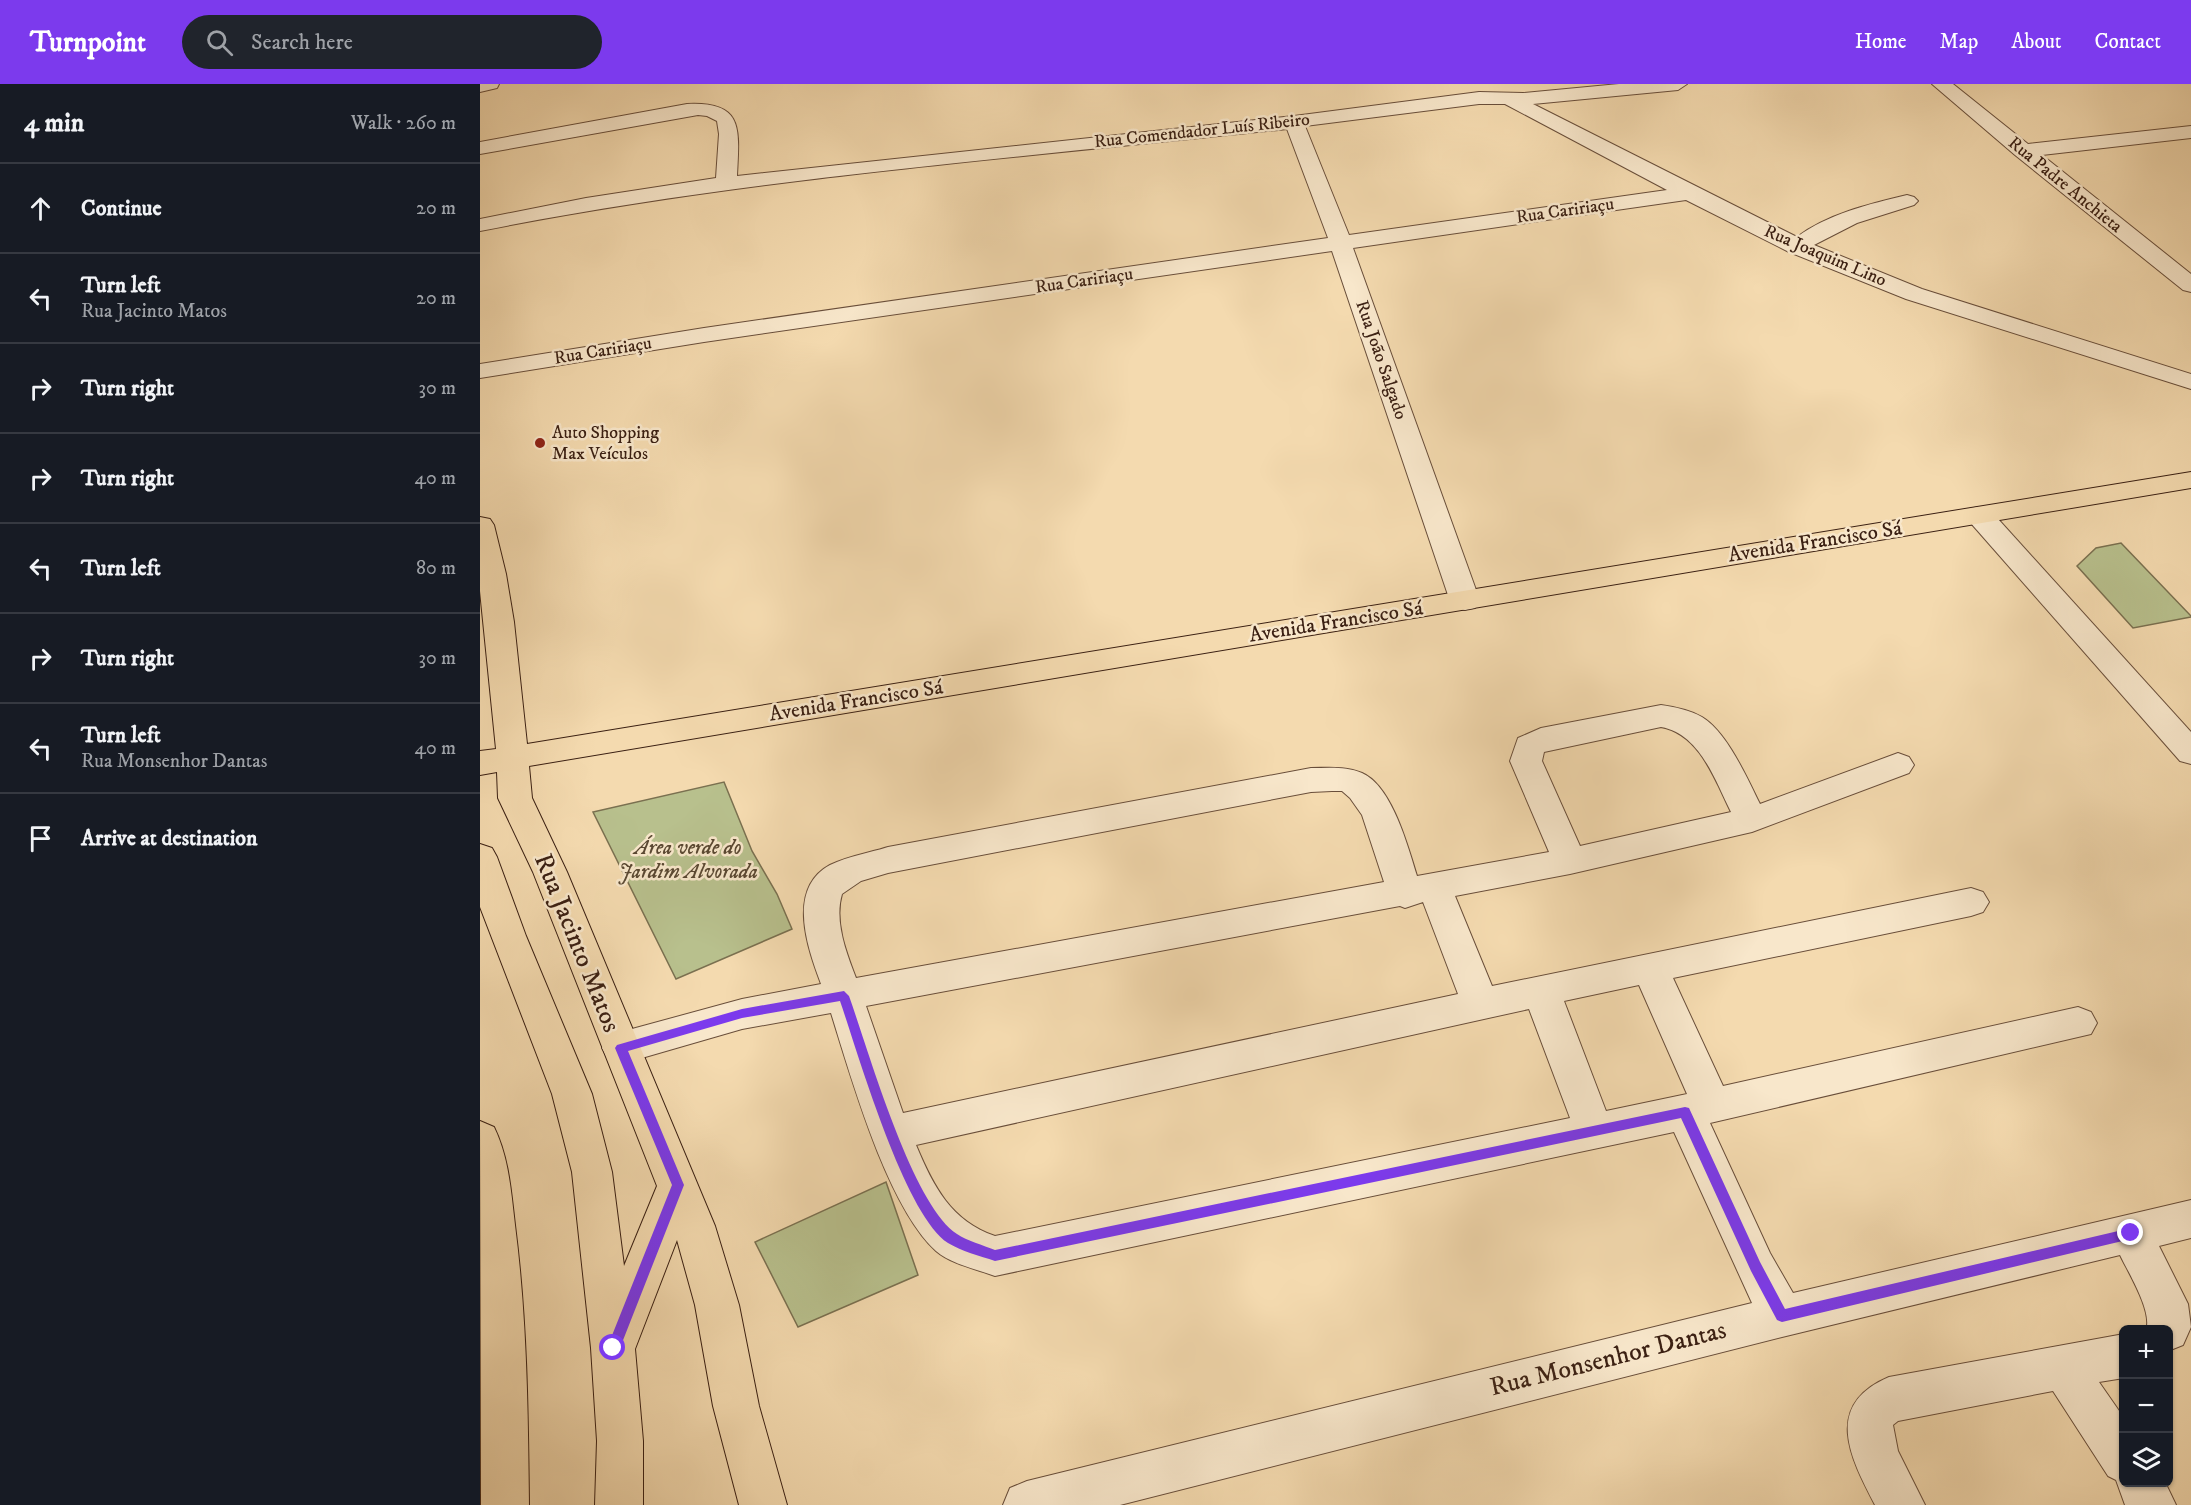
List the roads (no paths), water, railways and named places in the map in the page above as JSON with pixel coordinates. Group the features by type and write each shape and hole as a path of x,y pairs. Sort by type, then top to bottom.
{"main road":[{"name":"Avenida Francisco Sá","path":"496,760 2191,480"},
{"name":"Rua Jacinto Matos","path":"480,525 492,574 510,721 496,760 550,872 694,1226 717,1305 736,1406 763,1505"},
{"path":"480,857 508,936 572,1094 592,1172 613,1348 620,1441 619,1505"},
{"path":"482,1152 499,1264 504,1376 505,1505"},
{"path":"613,1348 678,1185"}],"street":[{"path":"480,86 490,84"},
{"name":"Rua Joaquim Lino","path":"1477,84 1797,247 1914,294 2191,382"},
{"name":"Rua Comendador Luís Ribeiro","path":"480,225 586,204 726,183 1294,122 1479,98 1523,99 1678,84"},
{"name":"Rua Padre Anchieta","path":"1941,84 2191,285"},
{"path":"480,148 687,110 716,111 726,119 729,134 726,183"},
{"name":"Rua João Salgado","path":"1294,122 1341,244 1465,601"},
{"path":"2022,151 2191,132"},
{"name":"Rua Caririaçu","path":"480,371 704,335 1689,193"},
{"path":"1797,247 1807,239 1861,213 1907,201"},
{"path":"1979,515 2191,753"},
{"path":"1570,861 1526,761 1529,746 1541,739 1661,716 1676,718 1695,727 1708,742 1752,820"},
{"path":"621,1048 742,1014 1420,891 1570,861 1752,820 1898,765"},
{"path":"1480,1004 1369,796 1353,782 1331,779 1311,780 888,860 847,872 829,885 822,903 826,948 891,1133 925,1205 937,1224 952,1239 995,1256 1698,1109 2078,1023"},
{"path":"891,1133 1480,1004 1971,902"},
{"path":"1650,968 1755,1267 1782,1316"},
{"path":"1541,991 1594,1131"},
{"name":"Rua Monsenhor Dantas","path":"1027,1505 1782,1316 2191,1219"},
{"path":"2131,1233 2166,1304 2170,1325"},
{"path":"1901,1505 1881,1468 1869,1431 1873,1413 1889,1400 2119,1357"},
{"path":"2063,1367 2119,1452"},
{"path":"2141,1487 2152,1505"}],"place":[{"name":"Auto Shopping Max Veículos","path":"540,443"}],"park label":[{"name":"Área verde do Jardim Alvorada","path":"688,860"}]}
